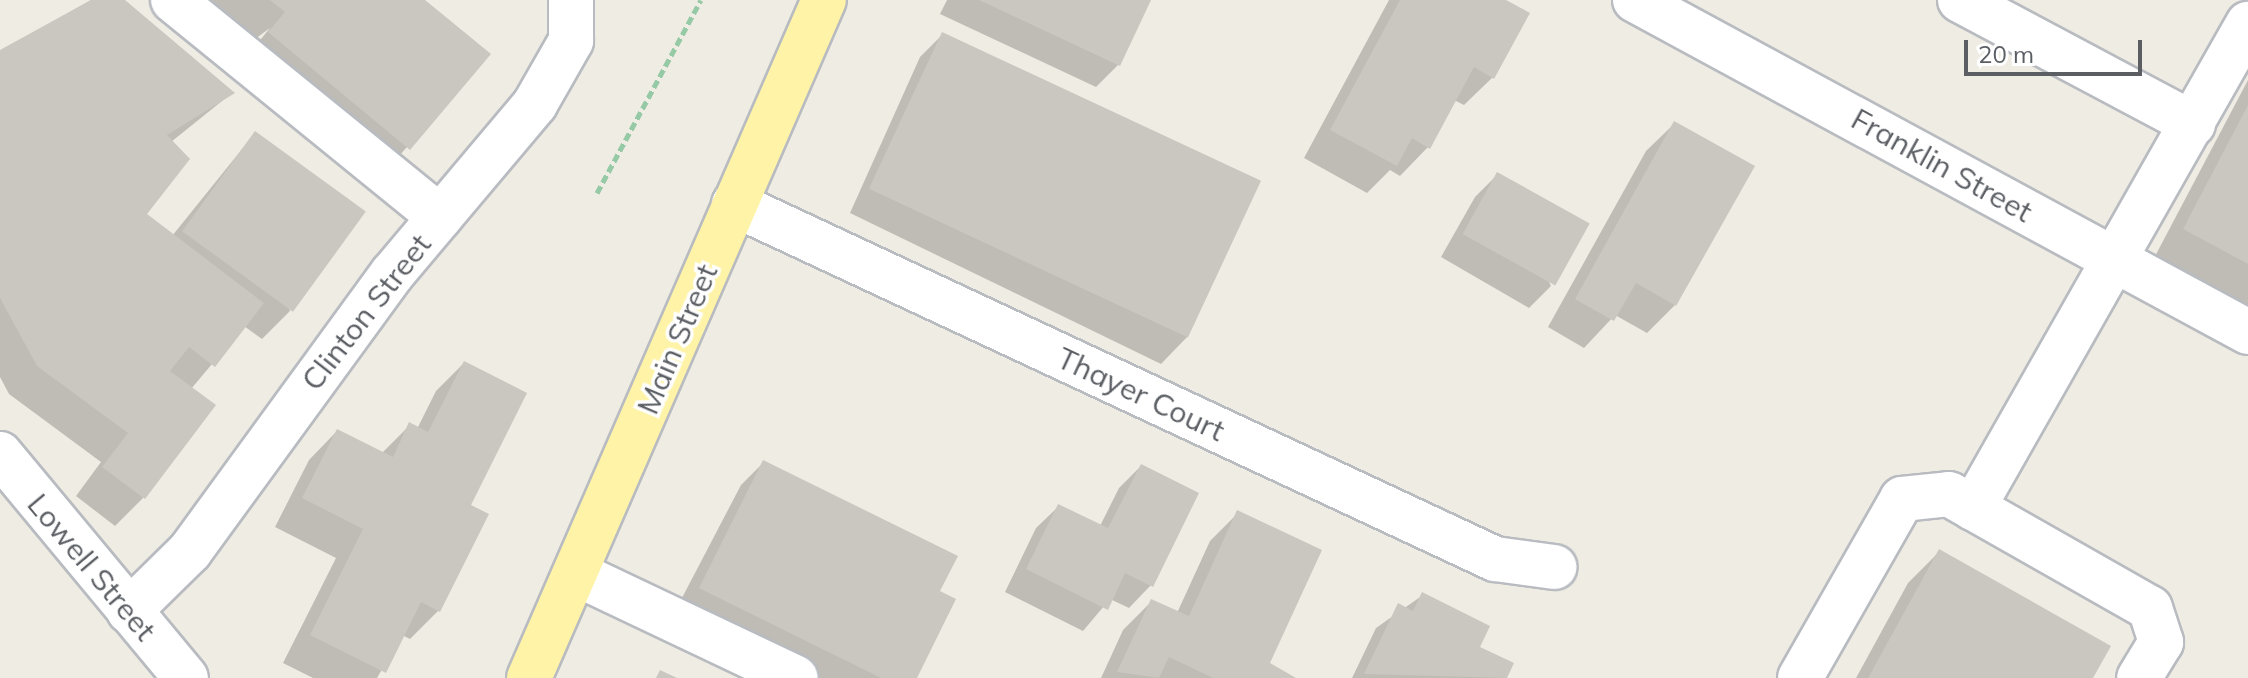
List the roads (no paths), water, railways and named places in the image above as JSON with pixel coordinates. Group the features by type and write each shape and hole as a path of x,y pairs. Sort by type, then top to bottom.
{"main road":[{"name":"Main Street","path":"529,678 577,574 824,0"}],"street":[{"path":"173,0 440,217"},
{"name":"Clinton Street","path":"129,611 190,551 440,217 565,60 571,0"},
{"name":"Franklin Street","path":"1635,0 2248,332"},
{"path":"1960,0 2193,124"},
{"path":"1973,508 2118,261 2248,24"},
{"name":"Thayer Court","path":"734,204 1495,559 1554,567"},
{"name":"Lowell Street","path":"0,454 48,518 186,678"},
{"path":"1800,678 1902,499 1949,494 2150,608 2161,642 2139,678"},
{"path":"0,496 48,518"},
{"path":"577,574 796,678"}]}
